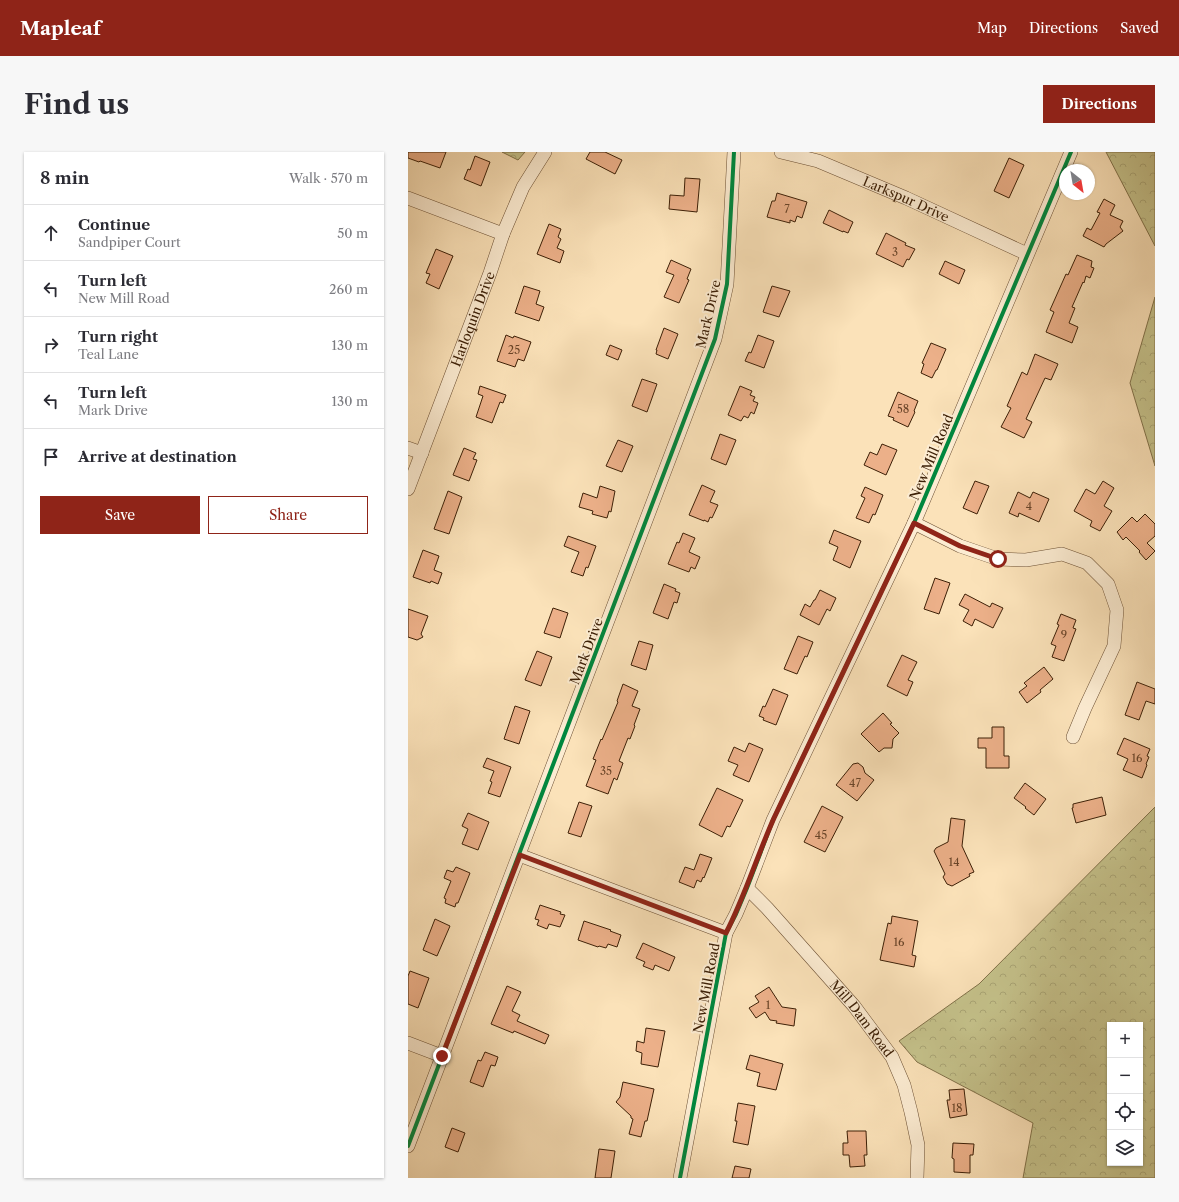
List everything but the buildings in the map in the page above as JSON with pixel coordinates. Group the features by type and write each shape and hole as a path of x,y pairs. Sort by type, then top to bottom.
{"street":[{"name":"Harloquin Drive","path":"408,489 490,273 503,234 523,187 545,152"},
{"name":"Mark Drive","path":"408,1146 715,340 727,284 734,152"},
{"name":"Larkspur Drive","path":"782,152 819,157 1027,254"},
{"name":"New Mill Road","path":"680,1178 726,933 747,888 773,820 914,523 1027,254 1072,152"},
{"path":"408,198 503,234"},
{"path":"408,448 422,453"},
{"path":"914,523 960,546 998,559 1026,560 1062,554 1087,563 1108,584 1117,610 1114,646 1073,737"},
{"path":"520,855 726,933"},
{"name":"Mill Dam Road","path":"747,888 767,908 854,1006 892,1057 904,1086 918,1145 917,1178"},
{"path":"408,1043 442,1056"}],"green space":[{"path":"502,152 525,152 518,160"},
{"path":"1106,152 1155,152 1155,246"},
{"path":"1155,297 1155,466 1130,383"},
{"path":"1155,807 1155,1178 1023,1178 1033,1123 917,1062 899,1041 979,984"}],"cycle path":[{"path":"408,1146 715,339 727,284 734,152"},
{"path":"680,1178 726,933 747,888 773,820 914,523 1071,152"}],"route":[{"path":"442,1056 520,855 726,933 747,888 773,820 914,523 960,546 998,559"}]}
